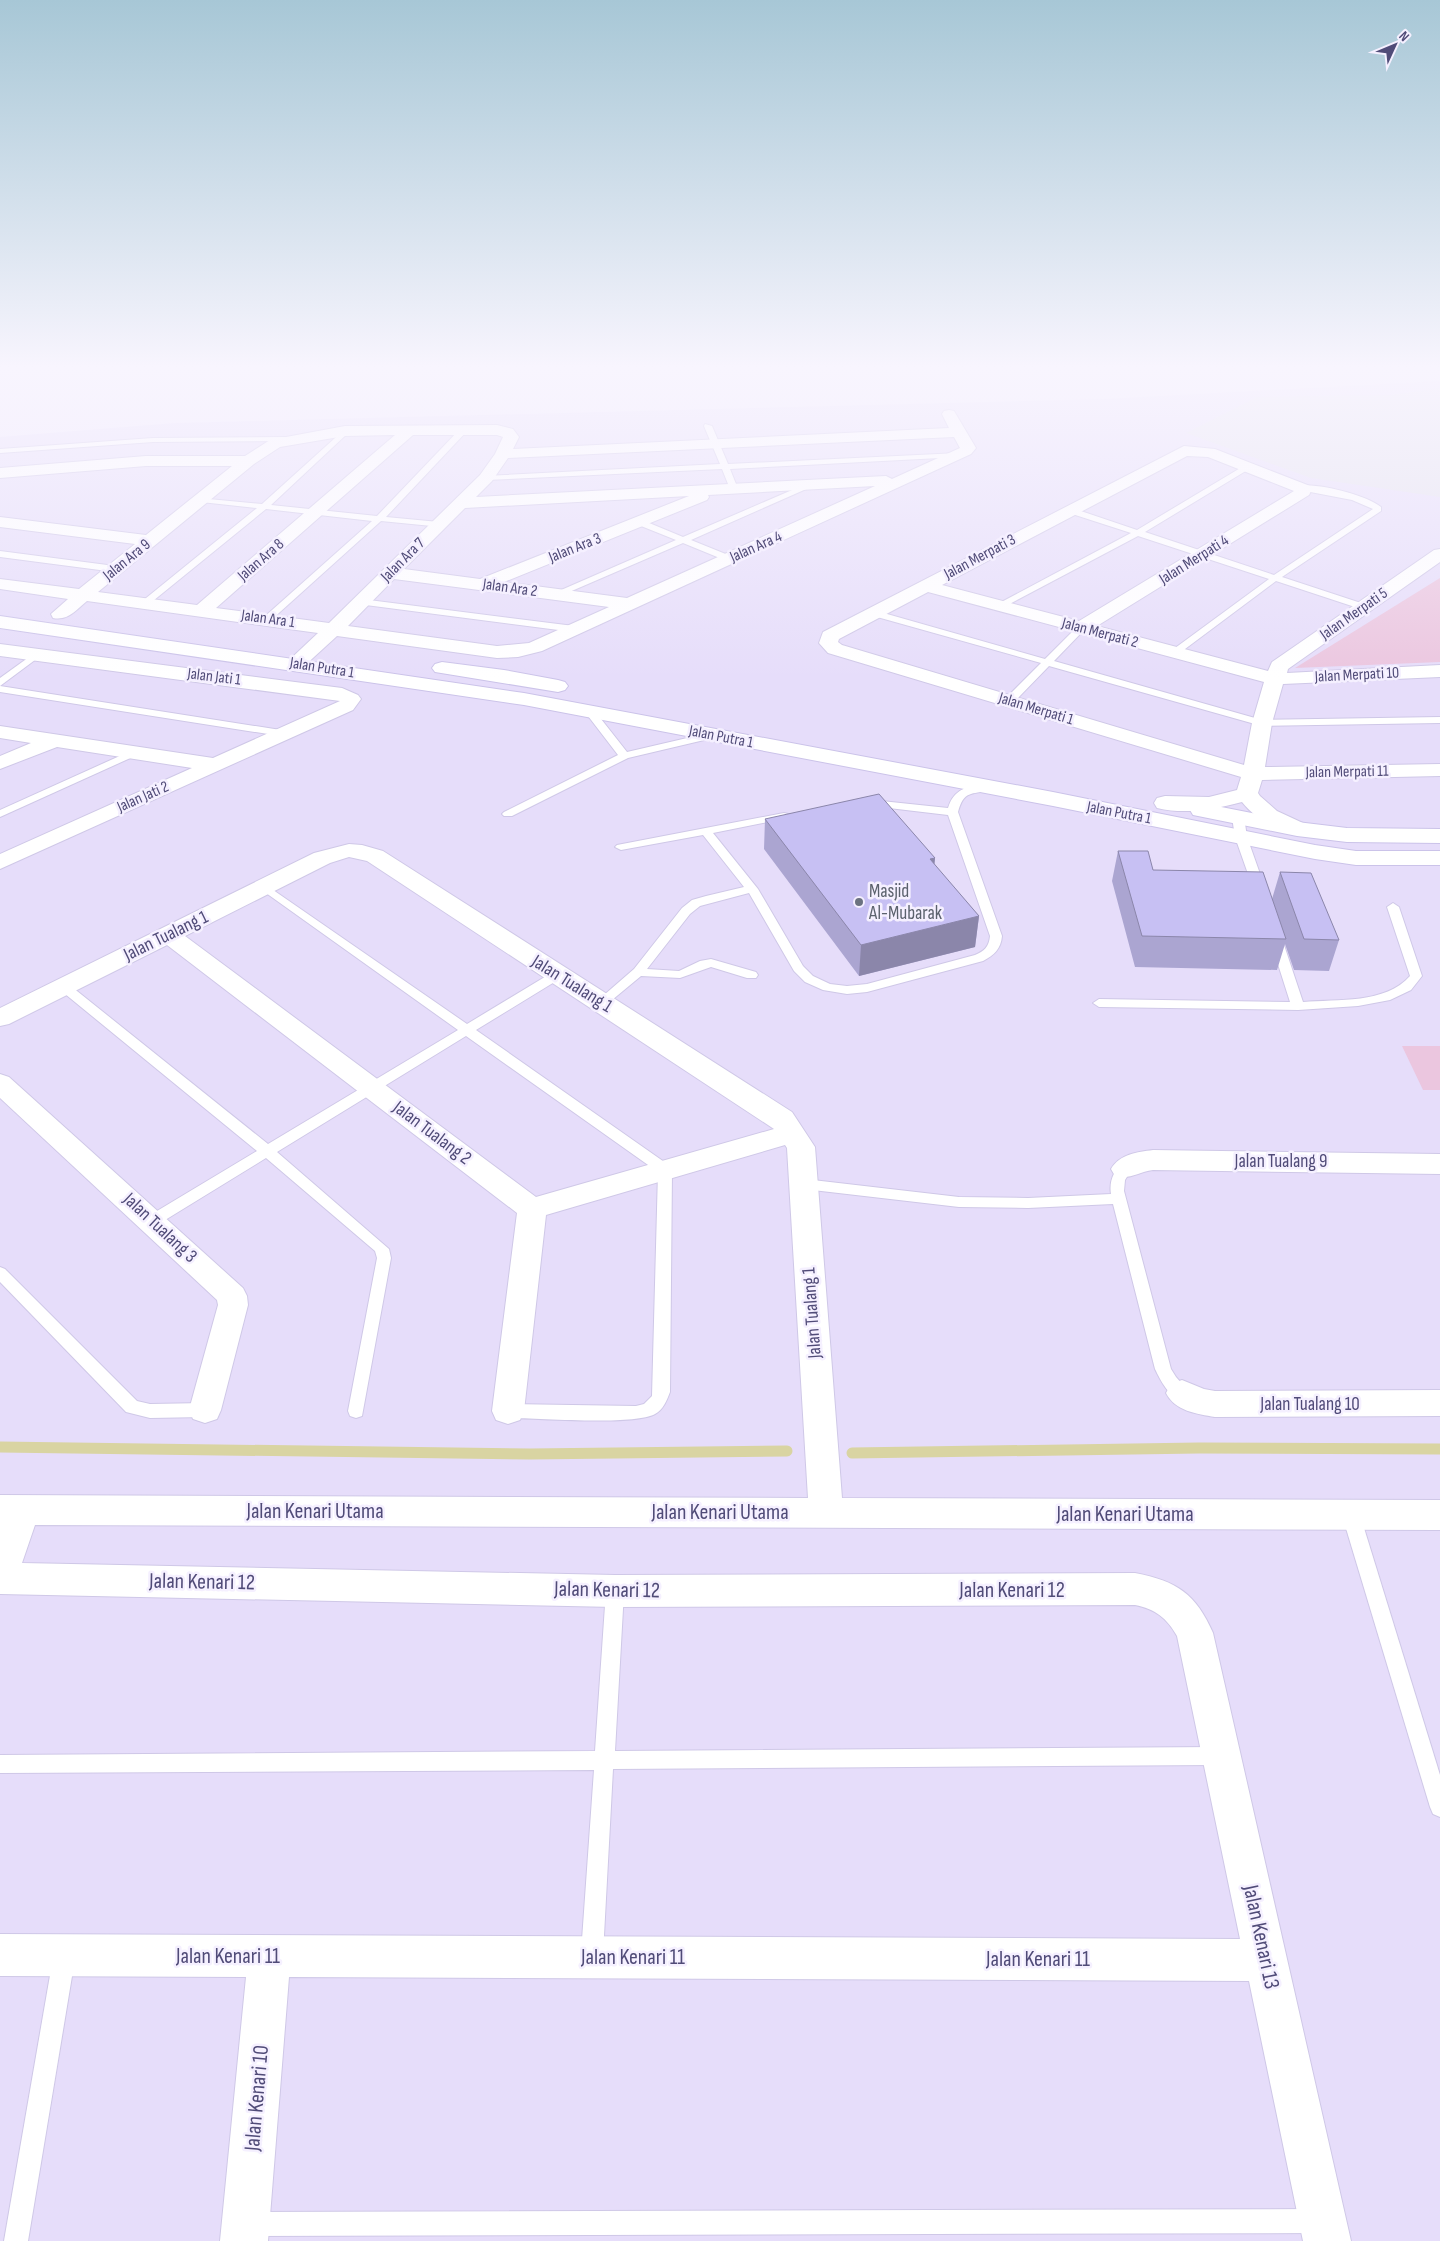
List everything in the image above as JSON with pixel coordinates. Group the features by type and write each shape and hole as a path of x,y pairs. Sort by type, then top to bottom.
{"street":[{"path":"0,473 42,470"},
{"name":"Jalan Ara 9","path":"60,614 238,470"},
{"name":"Jalan Ara 8","path":"202,611 365,470"},
{"name":"Jalan Ara 7","path":"302,657 361,602 486,478 492,470"},
{"name":"Jalan Ara 4","path":"535,647 926,470"},
{"name":"Jalan Merpati 3","path":"830,636 1148,470"},
{"path":"1259,470 1303,488"},
{"path":"461,503 902,480"},
{"name":"Jalan Merpati 4","path":"1081,628 1303,492 1303,488"},
{"name":"Jalan Ara 3","path":"484,584 639,522 728,489"},
{"path":"0,522 151,541"},
{"name":"Jalan Merpati 5","path":"1250,784 1262,723 1279,666 1440,554"},
{"name":"Jalan Ara 2","path":"390,573 630,604"},
{"name":"Jalan Ara 1","path":"0,584 334,628 497,652 518,651 535,647"},
{"name":"Jalan Merpati 2","path":"926,586 1275,679"},
{"name":"Jalan Putra 1","path":"0,606 60,614 302,657 986,788 1240,827 1297,828 1347,836 1440,836"},
{"name":"Jalan Putra 1","path":"0,622 302,657 504,676 1165,803 1315,852 1356,858 1440,858"},
{"name":"Jalan Merpati 1","path":"830,636 828,643 835,649 1009,701 1250,784"},
{"name":"Jalan Jati 1","path":"0,650 342,694 352,699 346,706 287,734"},
{"name":"Jalan Merpati 10","path":"1275,679 1440,671"},
{"path":"0,732 215,765"},
{"name":"Jalan Jati 2","path":"0,862 287,734"},
{"path":"0,763 54,741"},
{"name":"Jalan Merpati 11","path":"1250,784 1440,770"},
{"path":"1165,803 1210,804 1250,784 1257,808 1271,817 1297,828"},
{"name":"Jalan Tualang 1","path":"0,1018 169,935 263,886 337,852 352,849 364,851 375,856 782,1119 792,1133 801,1147 826,1513"},
{"name":"Jalan Tualang 2","path":"169,935 532,1209"},
{"name":"Jalan Tualang 3","path":"0,1083 229,1293 233,1301 205,1410"},
{"path":"508,1411 532,1209 792,1133"},
{"name":"Jalan Tualang 9","path":"1125,1169 1137,1162 1153,1160 1440,1164"},
{"name":"Jalan Tualang 10","path":"1182,1393 1198,1401 1215,1404 1440,1403"},
{"path":"0,1576 12,1510"},
{"name":"Jalan Kenari Utama","path":"12,1510 1440,1515"},
{"name":"Jalan Kenari 12","path":"0,1576 615,1591 1135,1589 1154,1592 1172,1601 1186,1616 1195,1633"},
{"name":"Jalan Kenari 13","path":"1195,1633 1325,2231"},
{"name":"Jalan Kenari 11","path":"0,1955 1266,1960"},
{"name":"Jalan Kenari 10","path":"245,2232 269,1956"}],"lane":[{"path":"145,603 265,506 304,470"},
{"path":"267,619 379,519 426,470"},
{"path":"486,478 653,470"},
{"path":"725,470 728,489"},
{"path":"999,606 1137,533 1244,470"},
{"path":"557,594 809,486"},
{"path":"1174,653 1275,578 1378,509 1374,505 1329,491 1303,488"},
{"path":"201,500 439,525"},
{"path":"1069,510 1364,608"},
{"path":"639,522 730,559"},
{"path":"0,554 115,569"},
{"path":"361,602 574,629"},
{"path":"873,613 1262,723 1440,720"},
{"path":"1009,701 1081,628"},
{"path":"0,683 36,655"},
{"path":"0,690 287,734"},
{"path":"590,712 624,756"},
{"path":"508,814 624,756 713,735"},
{"path":"0,814 133,752"},
{"path":"705,830 752,889 798,968 809,979 827,987 847,990 867,988 979,958 990,953 996,945 996,936 953,812 955,801 960,794 971,789 986,788"},
{"path":"858,804 874,803 953,812"},
{"path":"621,847 794,814"},
{"path":"1240,827 1264,903"},
{"path":"263,886 665,1170 662,1392 660,1400 654,1407 636,1413 508,1411"},
{"path":"602,1002 638,972 686,911 696,904 752,889"},
{"path":"1098,1003 1298,1006 1386,997 1407,987 1416,976 1393,907"},
{"path":"1273,931 1298,1006"},
{"path":"638,972 673,975 685,973 710,963 719,964 743,975 752,975"},
{"path":"152,1221 557,975"},
{"path":"63,986 267,1151 379,1246 384,1253 356,1411"},
{"path":"1125,1169 1118,1179 1120,1199 1163,1369 1170,1382 1182,1393"},
{"path":"804,1184 959,1202 1028,1203 1120,1199"},
{"path":"0,1272 132,1407 150,1412 205,1410"},
{"path":"1351,1514 1440,1806"},
{"path":"592,1957 615,1591"},
{"path":"0,1764 1221,1756"},
{"path":"16,2241 64,1955"},
{"path":"245,2232 1325,2231"}],"shaded area":[{"path":"0,470 1440,470 1440,2241 0,2241"},
{"path":"1288,470 1440,470 1440,497 1311,478"},
{"path":"1440,578 1440,662 1295,668"},
{"path":"1402,1046 1440,1046 1440,1090 1423,1090"}],"building":[{"name":"Masjid Al-Mubarak","path":"879,794 935,858 930,859 979,916 861,945 765,819"},
{"path":"1118,851 1148,851 1153,870 1263,872 1286,939 1142,936"},
{"path":"1280,872 1311,873 1339,940 1304,939"}],"waterway":[{"path":"0,1447 530,1454 787,1451"},
{"path":"852,1453 1199,1448 1440,1449"}],"place":[{"name":"Masjid Al-Mubarak","path":"859,902"}]}
